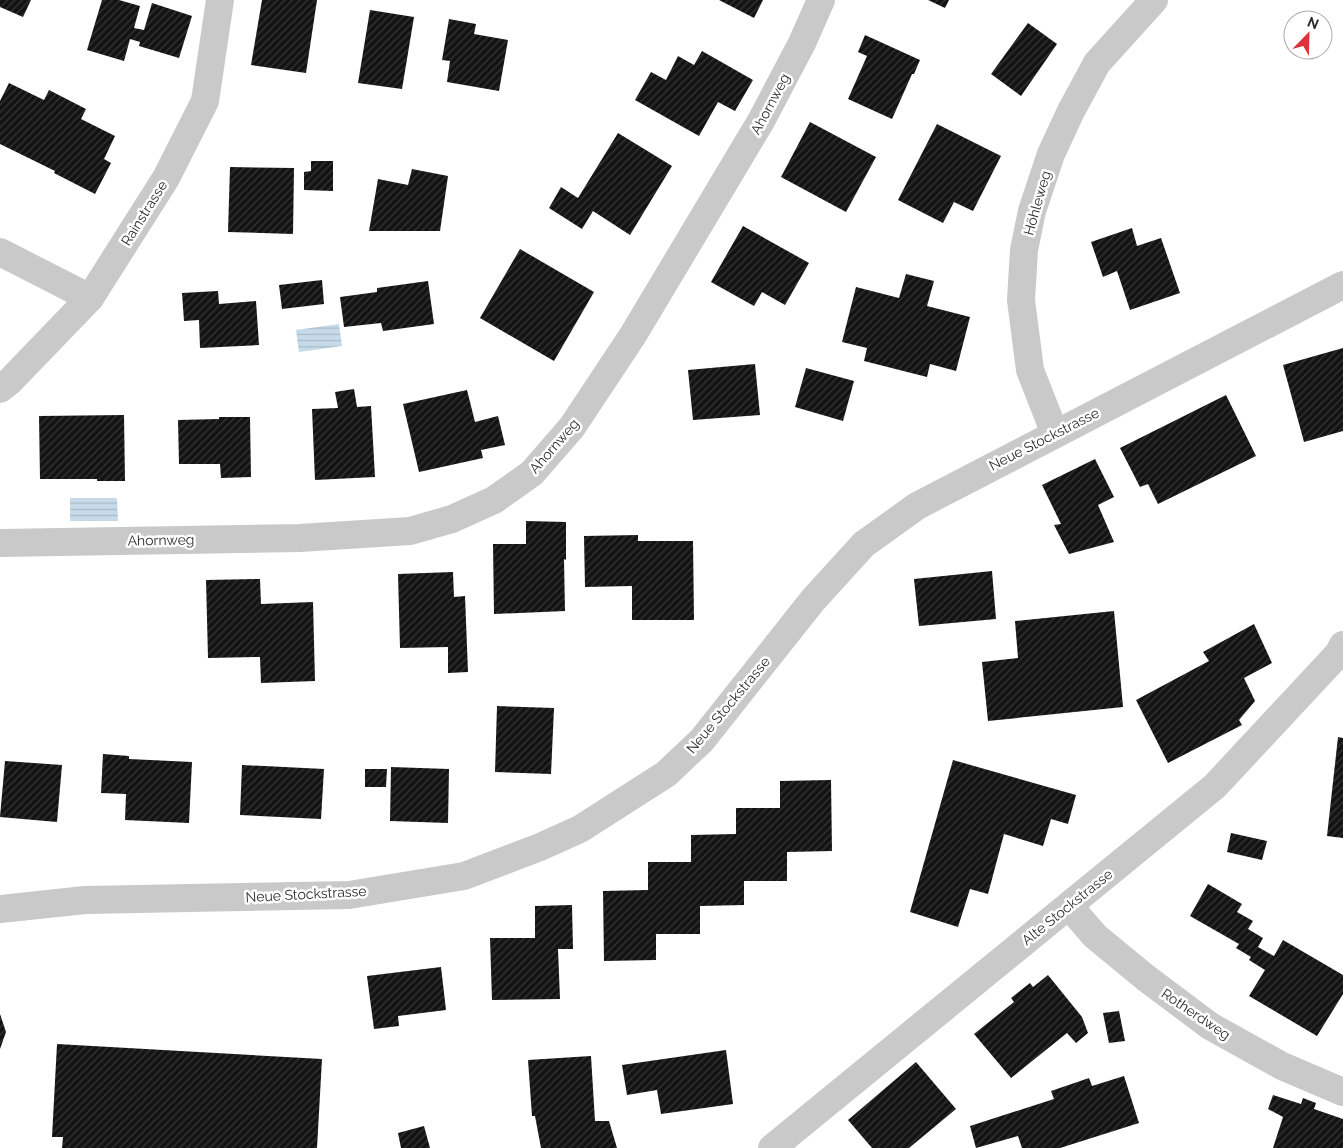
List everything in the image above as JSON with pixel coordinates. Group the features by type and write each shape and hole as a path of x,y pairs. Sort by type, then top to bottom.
{"street":[{"name":"Rainstrasse","path":"0,389 90,298 166,178 205,101 220,0"},
{"name":"Ahornweg","path":"0,543 300,538 410,531 452,519 494,500 532,473 572,427 633,335 762,121 802,43 821,0"},
{"name":"Höhleweg","path":"1055,434 1030,370 1021,300 1024,250 1032,210 1051,154 1071,111 1097,64 1154,0"},
{"path":"0,252 90,298"},
{"name":"Neue Stockstrasse","path":"0,909 85,900 349,895 464,876 540,847 580,829 666,774 702,740 813,600 864,544 916,506 1343,285"},
{"name":"Alte Stockstrasse","path":"772,1148 1215,786 1341,652"},
{"name":"Rotherdweg","path":"1069,906 1095,936 1146,978 1210,1026 1282,1066 1343,1092"}],"water":[{"path":"339,324 342,346 299,352 296,330"},
{"path":"70,498 117,498 118,521 70,521"}],"building":[{"path":"0,0 31,0 23,17 0,7"},
{"path":"102,0 119,0 140,6 134,28 144,30 152,3 192,16 179,58 139,46 140,42 130,39 124,61 87,50"},
{"path":"262,0 317,0 306,73 251,65"},
{"path":"719,0 763,0 754,18"},
{"path":"928,0 949,0 945,8"},
{"path":"370,10 414,17 402,89 358,83"},
{"path":"449,19 476,24 474,34 508,40 499,91 447,82 450,61 442,60"},
{"path":"1028,23 1057,44 1021,96 991,74"},
{"path":"865,35 920,60 892,119 848,99 867,56 858,52"},
{"path":"702,51 753,80 735,111 718,102 699,136 635,100 651,72 666,80 678,56 694,65"},
{"path":"9,83 44,100 49,90 86,109 81,119 115,136 104,159 111,163 95,194 54,173 55,171 0,144 0,101"},
{"path":"810,122 876,157 846,212 781,177"},
{"path":"937,124 1001,156 973,211 954,202 943,223 898,200"},
{"path":"618,133 672,166 630,235 593,211 582,229 549,208 561,187 578,198"},
{"path":"311,161 333,161 333,191 304,190 304,172 311,171"},
{"path":"230,167 294,168 293,234 228,232"},
{"path":"412,169 448,176 440,231 369,231 378,179 408,185"},
{"path":"743,226 809,263 785,305 762,292 754,306 711,282"},
{"path":"1132,228 1137,246 1161,238 1180,293 1130,310 1117,271 1103,277 1091,242"},
{"path":"520,249 594,292 554,361 480,318"},
{"path":"906,274 934,281 927,306 970,317 956,371 930,364 927,377 864,361 867,348 842,342 856,287 899,298"},
{"path":"322,280 324,304 282,309 279,285"},
{"path":"428,281 434,324 383,331 381,323 344,327 340,297 377,292 377,288"},
{"path":"218,291 219,304 256,301 259,345 200,348 199,320 184,321 182,293"},
{"path":"1343,348 1343,431 1304,442 1283,365"},
{"path":"755,364 760,415 693,420 688,370"},
{"path":"806,368 854,381 843,421 795,407"},
{"path":"354,389 357,407 371,406 375,477 315,480 312,409 338,408 335,392"},
{"path":"467,390 475,422 498,416 505,445 481,450 483,458 419,472 403,404"},
{"path":"1226,395 1256,456 1158,504 1148,484 1140,487 1120,448"},
{"path":"124,415 125,481 40,479 39,416"},
{"path":"219,417 250,417 251,477 221,478 220,464 179,464 178,420 219,419"},
{"path":"1095,459 1114,497 1098,505 1114,542 1069,554 1054,525 1061,524 1042,485"},
{"path":"526,521 566,522 566,560 564,559 565,611 494,614 493,544 526,544"},
{"path":"638,535 638,541 693,541 694,620 632,620 632,586 585,587 584,536"},
{"path":"992,571 996,619 919,626 914,579"},
{"path":"453,572 454,597 465,596 468,672 448,673 448,647 400,648 398,574"},
{"path":"260,579 261,604 313,602 315,681 261,683 260,657 208,658 206,580"},
{"path":"1114,611 1123,707 988,721 982,662 1018,658 1015,621"},
{"path":"1254,624 1272,663 1244,678 1255,701 1239,720 1242,725 1168,763 1136,700 1209,661 1203,652"},
{"path":"497,706 554,708 551,774 495,772"},
{"path":"1338,737 1343,738 1343,838 1327,836"},
{"path":"103,754 129,756 129,759 192,762 189,823 125,820 126,794 101,793"},
{"path":"953,760 1076,795 1068,824 1051,819 1043,846 1004,834 988,894 970,889 958,927 910,912"},
{"path":"5,761 62,765 57,822 0,817"},
{"path":"242,765 324,769 321,819 240,815"},
{"path":"391,767 449,769 448,823 390,821"},
{"path":"365,769 387,769 386,787 365,787"},
{"path":"831,780 832,851 787,852 787,881 744,881 744,905 700,906 700,934 656,934 656,960 604,961 603,891 648,890 648,862 691,862 691,835 736,834 736,808 780,808 780,781"},
{"path":"1231,833 1267,841 1262,860 1227,852"},
{"path":"1208,884 1242,904 1237,912 1253,921 1248,929 1263,938 1258,947 1274,956 1283,940 1343,975 1343,994 1317,1036 1249,996 1265,970 1249,960 1251,957 1236,948 1239,944 1190,916"},
{"path":"572,905 573,949 558,949 560,999 492,1000 490,938 535,938 535,906"},
{"path":"441,967 446,1010 398,1016 399,1026 374,1029 367,976"},
{"path":"1048,975 1082,1017 1088,1033 1076,1043 1067,1033 1011,1078 974,1034 1014,1002 1011,998 1030,983 1033,987"},
{"path":"1119,1011 1125,1041 1109,1043 1103,1013"},
{"path":"0,1014 6,1032 0,1049"},
{"path":"57,1044 322,1059 317,1148 62,1148 63,1137 52,1137"},
{"path":"726,1050 733,1104 661,1114 657,1090 627,1095 622,1065"},
{"path":"591,1056 595,1121 609,1121 617,1148 541,1148 535,1116 532,1116 528,1060"},
{"path":"916,1062 956,1109 909,1148 872,1148 848,1120"},
{"path":"1124,1076 1139,1123 1060,1148 1022,1148 1018,1136 976,1148 970,1126 1054,1099 1051,1091 1089,1078 1092,1086"},
{"path":"1273,1095 1301,1104 1303,1098 1316,1103 1314,1109 1343,1119 1343,1148 1273,1148 1283,1117 1268,1109"},
{"path":"424,1126 430,1148 401,1148 398,1133"}]}
